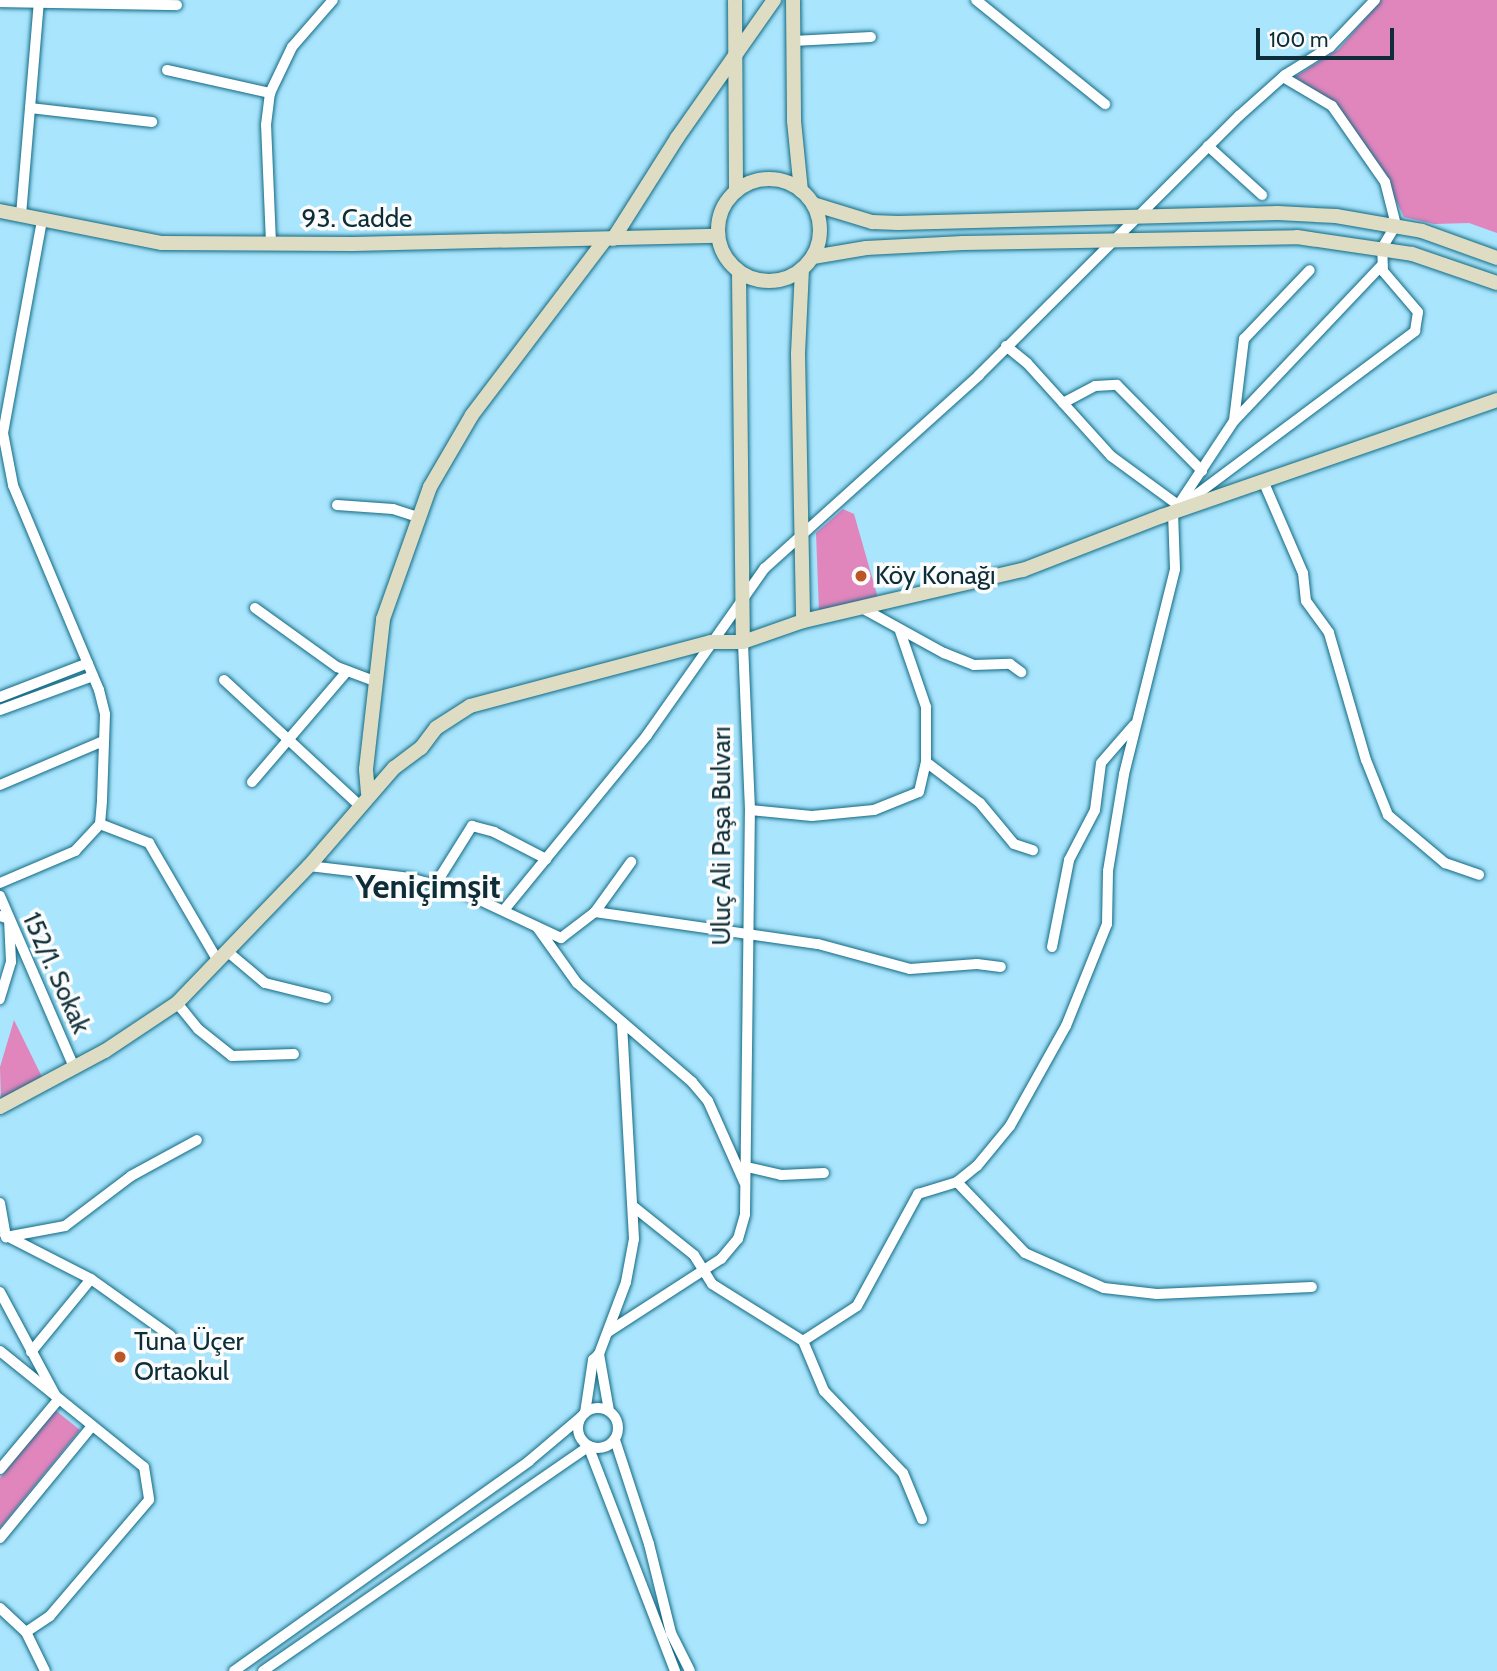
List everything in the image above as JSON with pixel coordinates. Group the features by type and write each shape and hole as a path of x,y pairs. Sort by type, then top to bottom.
{"street":[{"path":"271,243 266,125 270,93 292,47 333,0"},
{"path":"735,0 736,191"},
{"path":"364,799 383,619 418,517 472,415 608,240 774,0"},
{"path":"793,0 802,191"},
{"path":"976,0 1104,104"},
{"path":"504,910 647,735 743,595 802,534 1006,346 1208,146 1283,77 1330,47 1375,0"},
{"path":"0,2 112,1 177,5"},
{"path":"21,215 39,2"},
{"path":"793,41 871,37"},
{"path":"167,70 270,93"},
{"path":"1176,509 1415,331 1418,312 1382,264 1382,248 1396,225 1385,182 1332,106 1283,77"},
{"path":"30,108 152,122"},
{"path":"1208,146 1262,195"},
{"path":"773,179 802,191 813,204 820,235 813,257 802,270 771,282 739,272 722,252 718,236 721,211 736,191 749,182 773,179"},
{"path":"813,204 872,222 898,223 1278,213 1396,225 1497,258"},
{"name":"93. Cadde","path":"0,211 162,243 608,240 718,236"},
{"path":"0,883 75,851 100,824 105,713 88,663 13,485 3,433 42,220"},
{"path":"813,257 866,248 1297,237 1382,248 1497,283"},
{"path":"803,1341 857,1306 899,1222 918,1194 957,1182 1010,1126 1090,976 1107,924 1108,872 1135,725 1163,635 1175,569 1176,509 1234,421 1382,264"},
{"path":"802,270 798,354 803,621"},
{"path":"1234,421 1244,339 1310,270"},
{"name":"Uluç Ali Paşa Bulvarı","path":"608,1332 704,1273 738,1239 747,1190 750,810 743,642 739,272"},
{"path":"1006,346 1063,402 1111,456 1176,509"},
{"path":"1063,402 1096,386 1117,385 1202,471"},
{"path":"0,1107 74,1067 177,1003 309,866 364,799 421,748 436,728 470,705 711,642 743,642 803,621 1023,570 1176,509 1264,483 1497,400"},
{"path":"1264,483 1303,573 1306,601 1329,633 1366,760 1388,815 1445,863 1479,875"},
{"path":"337,505 393,509 418,517"},
{"path":"255,608 346,671 377,682"},
{"path":"862,608 900,631 974,665 1010,664 1021,673"},
{"path":"750,810 811,816 874,810 919,792 926,762 926,707 900,631"},
{"path":"0,697 88,663"},
{"path":"252,782 346,671"},
{"path":"0,710 93,676"},
{"path":"224,680 289,740 364,799"},
{"path":"1052,947 1069,860 1095,810 1101,763 1135,725"},
{"path":"0,785 103,741"},
{"path":"926,762 979,803 1014,844 1033,850"},
{"path":"100,824 149,843 223,956 265,983 326,998"},
{"path":"435,885 472,826 495,832 546,859"},
{"path":"309,866 435,885 535,923 561,938 595,912 632,862"},
{"name":"152/1. Sokak","path":"0,896 4,918 74,1067"},
{"path":"595,912 748,937 818,944 910,969 977,964 1001,967"},
{"path":"0,999 11,962 4,918"},
{"path":"535,923 577,983 708,1101 747,1190"},
{"path":"177,1003 198,1029 232,1056 294,1054"},
{"path":"622,1022 634,1207 626,1282 600,1354 609,1411 618,1427 615,1440 649,1544 671,1633 690,1671"},
{"path":"3,1233 65,1226 131,1176 197,1140"},
{"path":"747,1167 781,1175 824,1173"},
{"path":"957,1182 1026,1253 1104,1288 1157,1294 1312,1287"},
{"path":"0,1203 3,1233"},
{"path":"634,1207 667,1229 694,1255 704,1273 735,1302 774,1319 803,1341 824,1391 903,1474 922,1519"},
{"path":"3,1233 91,1279 171,1336"},
{"path":"31,1352 91,1279"},
{"path":"0,1292 58,1400"},
{"path":"0,1351 144,1467 149,1500 50,1616 26,1632"},
{"path":"600,1354 593,1360 586,1386 579,1435 589,1447 675,1671"},
{"path":"0,1469 58,1400"},
{"path":"234,1671 529,1461 583,1415 597,1408 609,1411"},
{"path":"0,1538 92,1426"},
{"path":"263,1671 589,1447 605,1447 615,1440"},
{"path":"0,1608 26,1632 45,1671"}],"shaded area":[{"path":"1381,0 1497,0 1497,233 1469,223 1434,224 1404,217 1378,163 1350,123 1329,101 1295,77 1339,49"},
{"path":"843,509 854,514 878,598 819,611 816,533"},
{"path":"14,1020 42,1077 1,1100 0,1067"},
{"path":"55,1410 80,1430 0,1528 0,1478"}],"place":[{"name":"Köy Konağı","path":"861,576"},
{"name":"Tuna Üçer Ortaokul","path":"120,1357"}],"district":[{"name":"Yeniçimşit","path":"428,887"}]}
